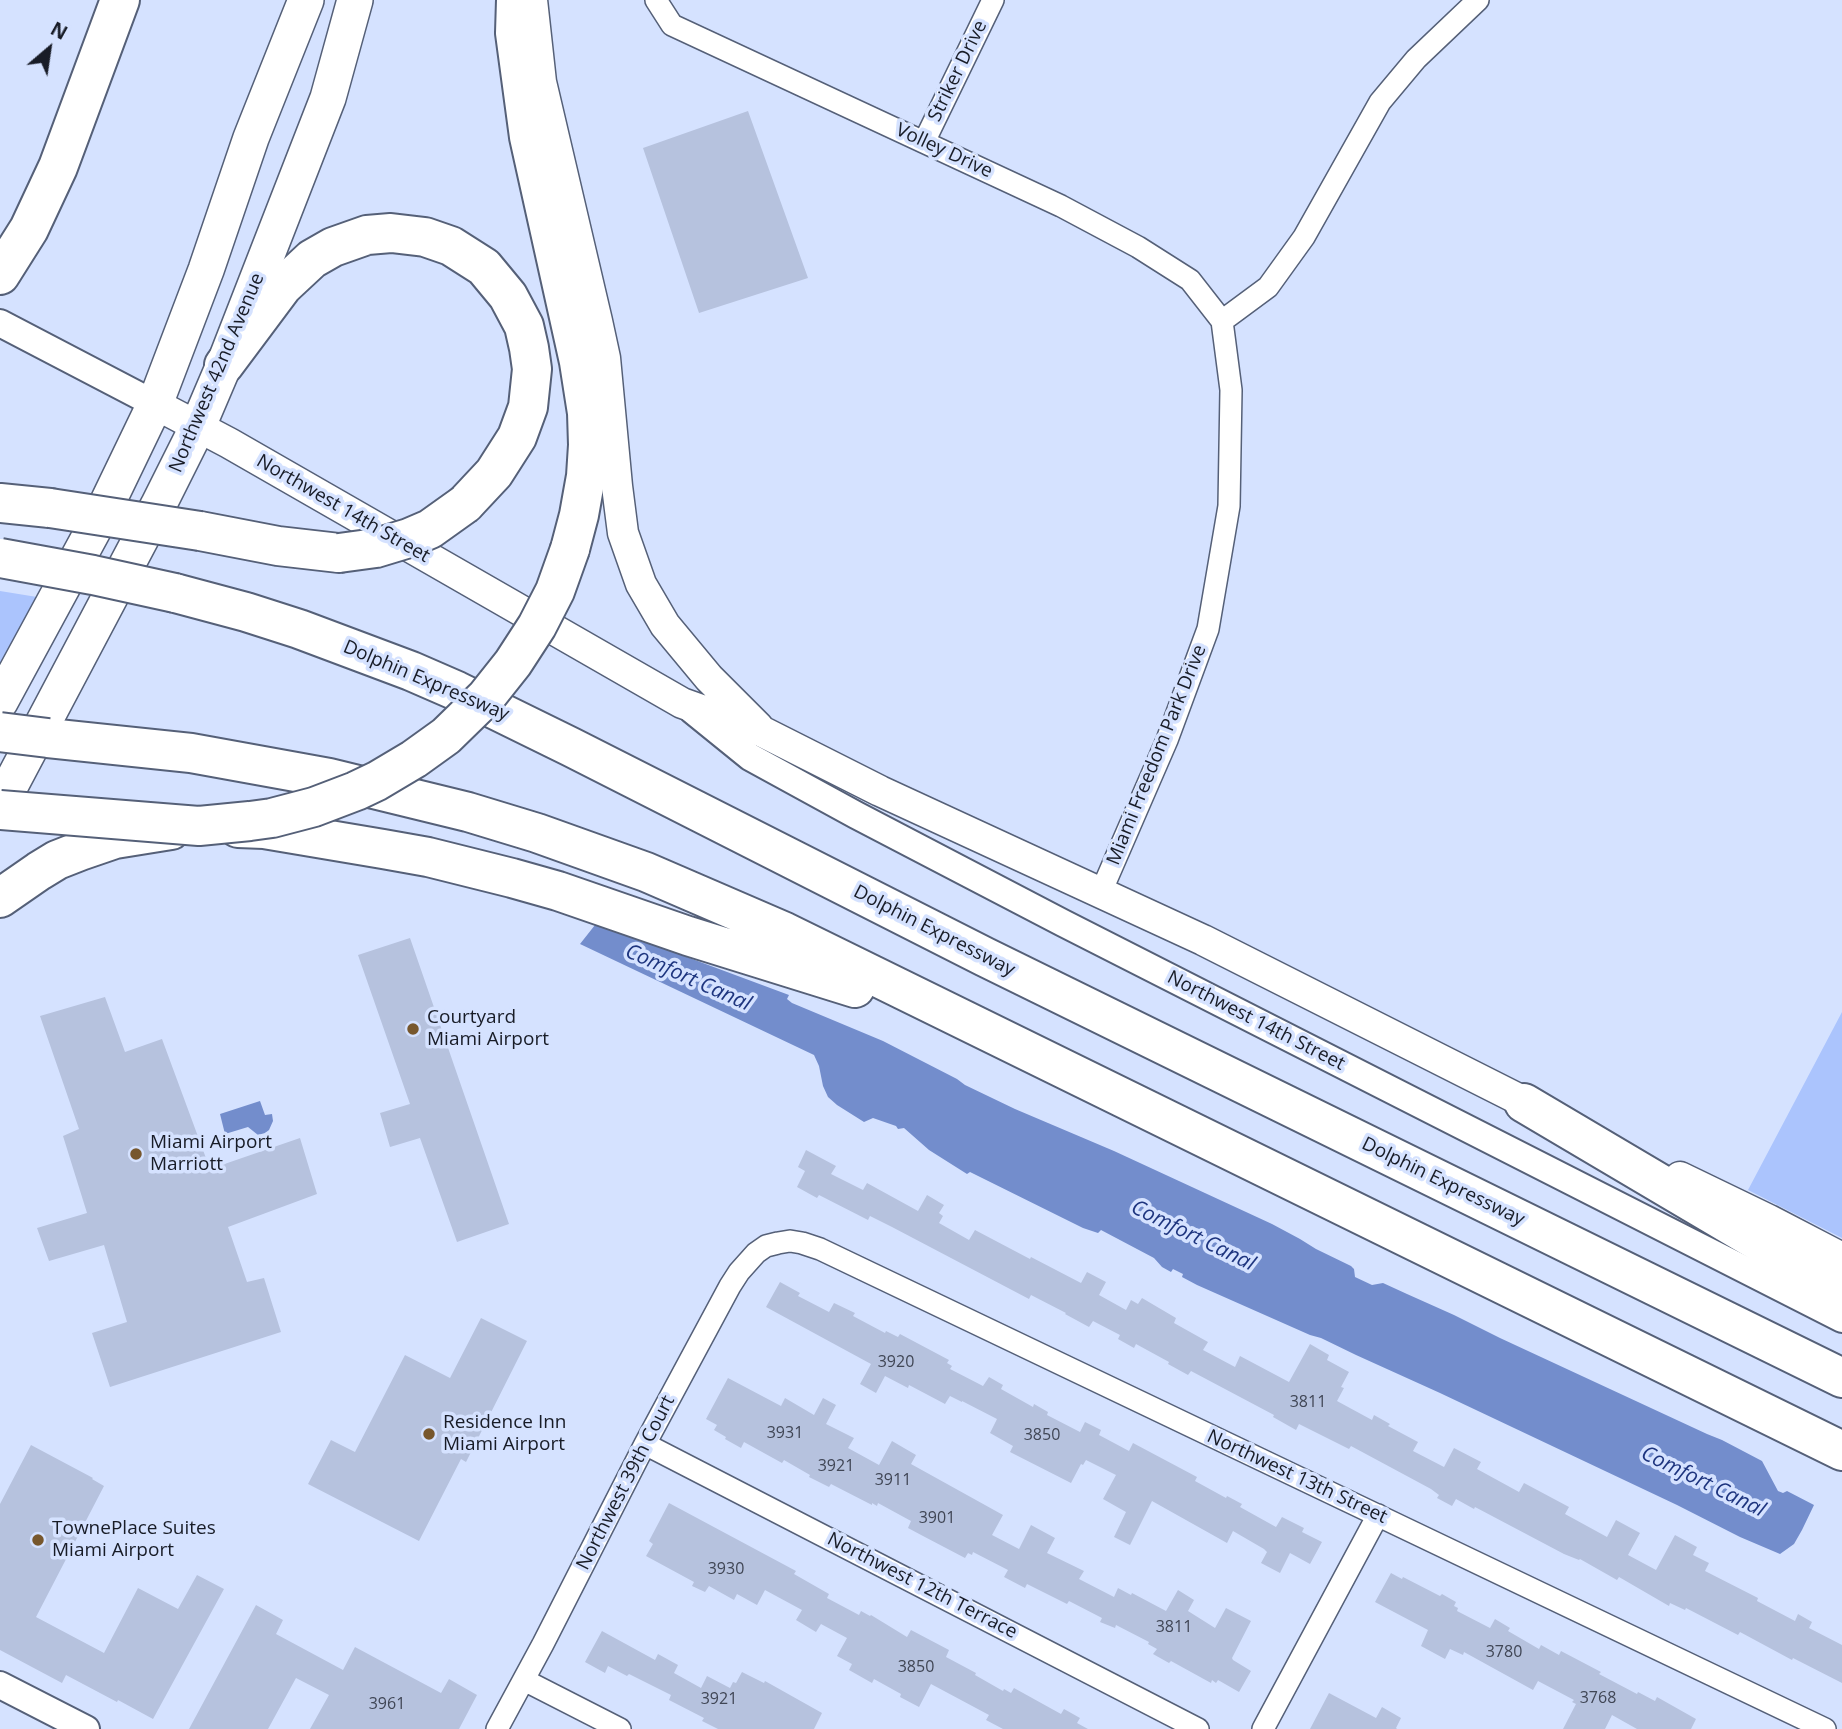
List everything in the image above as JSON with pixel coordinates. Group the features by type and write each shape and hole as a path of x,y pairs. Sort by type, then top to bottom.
{"highway":[{"path":"0,275 29,229 58,167 120,0"},
{"path":"251,138 282,0"},
{"path":"0,702 103,512 155,404 251,138 306,0"},
{"name":"Northwest 42nd Avenue","path":"0,805 159,506 198,426 328,97 355,0"},
{"path":"328,97 380,0"},
{"path":"0,810 200,826 272,818 314,807 377,781 446,736 486,696 513,663 537,626 561,577 579,515 586,476 587,413 579,362 529,137 515,33 516,0"},
{"path":"0,503 339,553 398,542 430,528 465,504 494,473 526,415 532,362 524,327 508,296 484,267 451,246 425,237 391,233 367,235 333,247 312,259 283,286 223,365"},
{"name":"Dolphin Expressway","path":"0,558 175,593 246,612 299,629 457,691 1010,969 1842,1378"},
{"path":"0,732 191,753 329,778 457,809 537,833 646,872 738,911 972,1024 1842,1451"},
{"path":"0,737 48,738"},
{"path":"0,898 57,860 116,839 177,829 264,829 428,858 512,878 972,1024"},
{"path":"1524,1103 1759,1242 1842,1286"}],"main road":[{"path":"532,0 541,82 605,358 617,486 626,542 641,584 665,625 709,678 763,732"},
{"name":"Northwest 14th Street","path":"155,404 682,702 763,732 880,791 1203,940 1524,1103 1842,1258"}],"street":[{"name":"Volley Drive","path":"656,0 672,25 1061,206 1138,247 1190,280 1222,321"},
{"name":"Striker Drive","path":"924,142 993,0"},
{"path":"1222,321 1268,287 1304,237 1380,102 1416,59 1478,0"},
{"name":"Miami Freedom Park Drive","path":"1101,892 1167,740 1208,629 1229,506 1231,390 1222,321"},
{"name":"Northwest 14th Street","path":"0,323 155,404"},
{"name":"Northwest 14th Street","path":"682,702 750,757 856,816 1842,1319"},
{"name":"Northwest 13th Street","path":"766,1247 790,1241 802,1242 820,1249 1825,1729"},
{"name":"Northwest 39th Court","path":"497,1729 730,1286 748,1261 766,1247"},
{"name":"Northwest 12th Terrace","path":"645,1444 1198,1729"},
{"path":"1263,1729 1378,1515"},
{"path":"524,1680 620,1729"},
{"path":"0,1685 86,1729"}],"shaded area":[{"path":"0,591 37,597 0,666"},
{"path":"1842,1012 1842,1238 1748,1190"}],"water":[{"name":"Comfort Canal","path":"598,924 789,995 787,999 792,1003 883,1041 1015,1109 1272,1224 1351,1266 1355,1277 1372,1285 1383,1283 1722,1440 1762,1461 1778,1491 1787,1491 1814,1505 1802,1530 1794,1544 1780,1554 1740,1537 1440,1393 1197,1285 1182,1277 1183,1274 1173,1269 1171,1272 1154,1258 1101,1230 1098,1233 1083,1228 970,1172 967,1174 929,1150 904,1128 898,1129 873,1118 864,1122 837,1105 828,1097 814,1055 580,944"},
{"path":"260,1101 265,1115 272,1114 273,1121 269,1130 258,1135 248,1127 225,1134 220,1114"}],"building":[{"path":"748,111 808,278 699,313 643,148"},
{"name":"Courtyard Miami Airport","path":"410,938 509,1224 457,1242 420,1138 390,1147 380,1113 410,1104 358,955"},
{"name":"Miami Airport Marriott","path":"105,997 125,1052 162,1039 210,1169 300,1138 317,1194 228,1227 247,1282 264,1278 281,1332 110,1387 92,1333 127,1322 104,1245 49,1261 37,1228 87,1213 63,1136 79,1129 40,1016"},
{"path":"806,1150 836,1166 831,1174 863,1190 867,1183 918,1211 927,1195 944,1205 939,1213 943,1216 939,1223 969,1240 975,1230 1081,1283 1087,1272 1106,1282 1099,1295 1126,1310 1131,1300 1138,1304 1142,1298 1176,1318 1174,1323 1208,1342 1203,1350 1235,1367 1240,1356 1289,1382 1310,1344 1329,1355 1327,1360 1349,1372 1337,1401 1372,1420 1374,1415 1418,1442 1413,1451 1444,1467 1454,1448 1481,1462 1477,1469 1519,1492 1524,1483 1569,1507 1565,1514 1607,1537 1616,1520 1640,1533 1628,1555 1656,1570 1675,1535 1697,1547 1693,1555 1709,1563 1705,1571 1758,1598 1757,1601 1795,1621 1798,1614 1812,1622 1809,1628 1842,1645 1842,1683 1740,1632 1738,1635 1686,1608 1685,1610 1670,1603 1669,1606 1619,1577 1617,1580 1475,1507 1474,1509 1456,1499 1452,1506 1437,1498 1439,1495 1431,1489 1351,1446 1349,1449 1299,1424 1296,1430 1273,1417 1274,1415 1191,1371 1188,1375 1136,1344 1134,1348 1118,1339 1120,1335 1093,1321 1089,1327 1031,1295 1029,1299 870,1216 868,1220 819,1195 817,1198 797,1187 805,1171 798,1167"},
{"path":"780,1282 800,1293 798,1296 829,1312 834,1303 885,1333 886,1331 898,1337 900,1334 949,1360 947,1363 952,1366 950,1369 983,1386 989,1377 1003,1385 1001,1389 1033,1407 1034,1404 1048,1412 1047,1415 1080,1432 1085,1422 1101,1430 1099,1435 1129,1451 1133,1443 1197,1477 1195,1481 1242,1504 1240,1507 1276,1527 1282,1517 1304,1528 1302,1532 1322,1542 1310,1564 1290,1553 1280,1573 1261,1563 1267,1552 1264,1549 1233,1531 1227,1543 1152,1501 1130,1545 1114,1537 1126,1512 1103,1499 1116,1475 1086,1460 1071,1483 1010,1452 1013,1446 990,1433 997,1419 962,1401 950,1396 945,1404 885,1376 876,1393 860,1384 871,1364 766,1307"},
{"name":"Residence Inn Miami Airport","path":"481,1318 527,1341 466,1462 461,1459 419,1541 308,1484 331,1440 355,1452 405,1355 450,1378"},
{"path":"728,1378 781,1406 785,1398 814,1415 823,1398 836,1405 826,1424 854,1438 848,1448 879,1465 892,1441 916,1455 911,1464 1003,1515 992,1535 1019,1549 1031,1525 1055,1538 1047,1553 1084,1571 1079,1579 1114,1597 1118,1588 1166,1611 1178,1590 1194,1600 1188,1611 1215,1628 1226,1608 1251,1621 1232,1658 1251,1671 1239,1692 1218,1680 1216,1683 1212,1680 1211,1683 1171,1661 1169,1663 1153,1654 1157,1649 1148,1644 1149,1642 1116,1625 1115,1628 1100,1622 1102,1618 1069,1601 1067,1604 1027,1584 1025,1588 1004,1577 1008,1570 973,1552 972,1555 968,1553 965,1558 908,1528 911,1521 878,1503 877,1506 872,1505 831,1484 829,1487 784,1460 782,1463 744,1442 741,1448 725,1439 726,1437 714,1430 717,1425 706,1419"},
{"path":"31,1445 104,1486 36,1617 104,1653 138,1588 178,1609 197,1575 224,1589 153,1719 66,1675 62,1683 0,1650 0,1504"},
{"path":"669,1503 796,1571 794,1574 829,1594 827,1598 859,1615 861,1611 871,1615 907,1637 911,1630 949,1650 946,1657 1003,1691 1004,1689 1011,1693 1014,1688 1061,1714 1064,1709 1080,1718 1077,1723 1088,1729 1003,1729 986,1720 989,1715 931,1684 919,1707 874,1679 872,1683 849,1670 852,1664 837,1656 847,1638 821,1624 816,1632 796,1620 802,1610 765,1590 757,1605 737,1594 734,1600 709,1586 705,1592 692,1586 694,1582 646,1556 653,1544 649,1541"},
{"path":"1391,1573 1440,1596 1442,1594 1456,1602 1454,1606 1458,1608 1457,1611 1490,1628 1495,1619 1510,1628 1508,1631 1539,1649 1541,1645 1559,1655 1561,1651 1637,1694 1638,1692 1655,1701 1657,1697 1696,1719 1691,1729 1637,1729 1612,1715 1605,1729 1563,1729 1576,1704 1572,1702 1574,1700 1538,1681 1533,1690 1464,1652 1463,1655 1450,1649 1445,1659 1421,1646 1428,1630 1375,1602"},
{"path":"256,1605 283,1620 276,1634 343,1670 355,1647 441,1693 449,1679 477,1695 459,1729 310,1729 329,1695 296,1678 268,1729 189,1729"},
{"path":"602,1631 655,1660 658,1654 678,1665 674,1673 701,1688 707,1676 730,1688 742,1672 764,1683 765,1681 822,1713 814,1729 718,1729 702,1721 704,1718 669,1700 671,1695 629,1674 627,1676 608,1666 605,1673 585,1662"},
{"path":"1329,1693 1376,1718 1382,1707 1401,1718 1397,1729 1310,1729"}],"place":[{"name":"Courtyard Miami Airport","path":"413,1029"},
{"name":"Miami Airport Marriott","path":"136,1154"},
{"name":"Residence Inn Miami Airport","path":"429,1434"},
{"name":"TownePlace Suites Miami Airport","path":"38,1540"}]}
